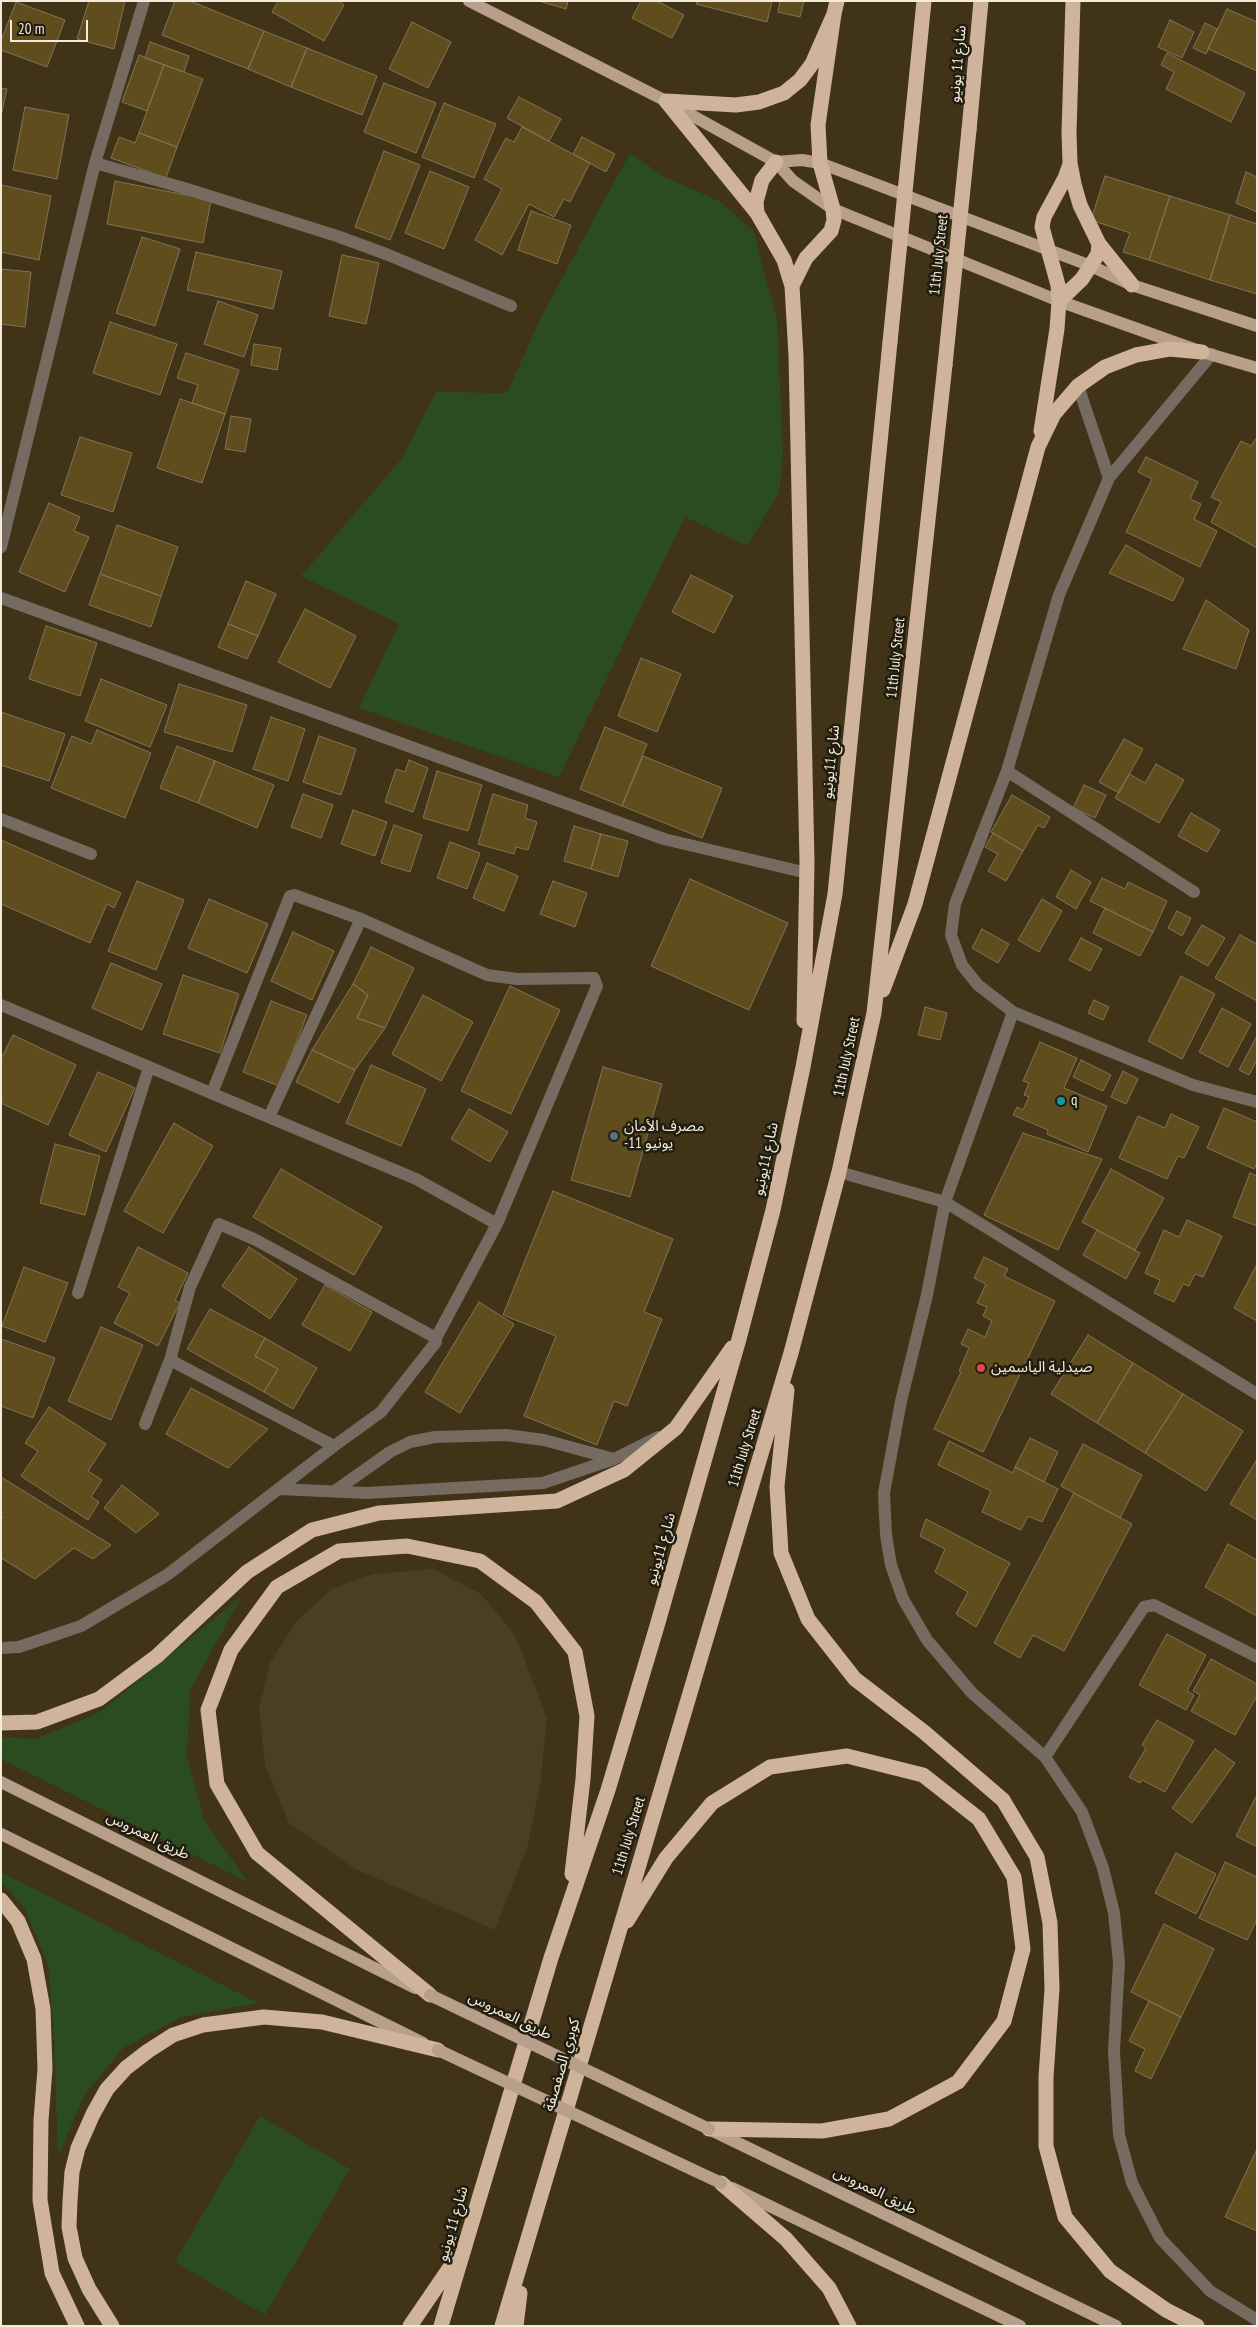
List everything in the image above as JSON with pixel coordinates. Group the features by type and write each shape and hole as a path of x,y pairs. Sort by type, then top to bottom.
{"highway":[{"name":"شارع 11يونيو","path":"498,2133 569,1903 614,1772 739,1339 773,1210 803,1067 835,894 924,1"},
{"name":"شارع 11 يونيو","path":"969,130 982,1"},
{"path":"1072,1 1070,163 1080,205 1099,244 1132,285"},
{"path":"666,101 736,105 759,102 784,92 800,80 812,64 836,8"},
{"path":"792,286 806,258 831,231 834,220 834,209 820,162 819,116 836,8"},
{"path":"666,101 757,213 784,260 792,286 796,356 807,873 803,1067"},
{"name":"11th July Street","path":"609,1963 791,1353 840,1172 874,1013 969,130"},
{"path":"757,213 756,202 762,180 776,162"},
{"path":"874,1013 914,904 1038,447 1056,336 1059,301 1058,285 1042,236 1044,217 1070,163"},
{"path":"1059,301 1071,291 1091,266 1098,254 1099,244"},
{"path":"1038,447 1054,414 1078,386 1105,367 1136,355 1169,349 1207,353"},
{"path":"1,1723 37,1722 99,1698 157,1656 248,1572 312,1530 380,1513 557,1501 624,1470 676,1428 739,1339"},
{"path":"791,1353 778,1496 781,1553 808,1620 856,1679 924,1732 1003,1800 1037,1857 1050,1923 1052,1980 1046,2077 1046,2146 1066,2217 1110,2271 1166,2310 1197,2326"},
{"path":"430,1995 257,1853 217,1784 208,1710 231,1650 277,1587 339,1552 407,1546 480,1561 536,1602 575,1652 587,1716 583,1779 569,1903"},
{"path":"616,1939 666,1858 712,1804 770,1767 780,1765 847,1756 923,1775 979,1819 1014,1878 1023,1949 1004,2021 958,2082 889,2119 822,2131 709,2129"},
{"path":"1,1900 18,1921 34,1959 43,2009 45,2069 41,2120 40,2200 52,2273 77,2326"},
{"name":"كوبري الصفصفة","path":"526,2252 609,1963"},
{"path":"112,2326 88,2289 75,2258 70,2227 70,2192 72,2172 78,2148 93,2114 107,2089 126,2068 173,2035 203,2025 264,2017 322,2022 438,2050"},
{"name":"شارع 11 يونيو","path":"441,2326 498,2133"},
{"path":"721,2183 786,2239 829,2288 849,2326"},
{"path":"410,2326 466,2244"},
{"path":"502,2326 526,2252"},
{"path":"516,2326 526,2252"}],"main road":[{"path":"468,1 666,101 776,162 793,181 834,209 1059,301 1207,353 1257,368"},
{"path":"776,162 802,160 820,162 1048,252 1091,266 1132,285 1257,326"},
{"name":"طريق العمروس","path":"1,1782 430,1995 1116,2326"},
{"path":"1,1834 438,2050 1020,2326"}],"street":[{"path":"1,547 95,164 144,1"},
{"path":"95,164 184,188 337,236 386,254 511,306"},
{"path":"1207,353 1109,478 1059,595 1007,771 955,904 951,936 962,965 978,984 1013,1012 1193,1085 1257,1102"},
{"path":"1078,386 1109,478"},
{"path":"1,598 664,839 807,873"},
{"path":"1007,771 1194,892"},
{"path":"1,819 91,854"},
{"path":"1,1648 19,1647 81,1626 167,1575 380,1412 436,1342 436,1338 496,1224 597,986 594,978 517,979 487,975 361,919 294,895 288,898 212,1093"},
{"path":"269,1117 361,919"},
{"path":"1,1006 416,1178 496,1224"},
{"path":"1013,1012 945,1202 901,1401 884,1493 886,1536 891,1564 903,1599 927,1640 972,1693 1045,1756 1082,1812 1103,1868 1114,1913 1119,1962 1114,2051 1119,2135 1132,2183 1160,2238 1210,2291 1257,2320"},
{"path":"78,1293 149,1067"},
{"path":"840,1172 945,1202 1257,1394"},
{"path":"145,1424 170,1360 190,1287 219,1224 254,1239 436,1338"},
{"path":"170,1360 334,1446"},
{"path":"280,1489 335,1492 394,1492 543,1483 614,1459 676,1428"},
{"path":"335,1492 390,1452 410,1442 435,1437 506,1435 554,1442 614,1459"},
{"path":"1045,1756 1144,1607 1154,1605 1257,1657"}],"green space":[{"path":"630,153 665,177 721,202 754,232 777,321 783,453 779,493 747,546 685,517 559,777 359,708 399,624 301,576 402,458 436,392 507,393 542,315"},
{"path":"242,1596 190,1690 187,1756 204,1820 248,1882 1,1759 1,1737 36,1739 100,1712"},
{"path":"1,1872 258,2003 181,2017 123,2048 85,2094 58,2156 54,2040 48,1965 25,1909 1,1881"},
{"path":"260,2116 350,2169 265,2315 175,2262"}],"sand":[{"path":"433,1569 481,1594 515,1635 547,1718 540,1786 527,1848 495,1930 355,1869 289,1823 265,1765 259,1709 270,1663 295,1623 331,1589 373,1574"}],"building":[{"path":"89,1 125,1 114,49 77,39"},
{"path":"175,1 190,1 264,31 248,69 162,35"},
{"path":"278,1 338,1 344,5 324,41 272,12"},
{"path":"539,1 568,1 566,9"},
{"path":"641,1 657,1 684,15 672,38 632,18"},
{"path":"697,1 772,1 767,22 696,4"},
{"path":"780,1 804,1 800,17 778,12"},
{"path":"16,2 65,20 47,67 1,50 1,41"},
{"path":"1227,9 1257,22 1257,71 1208,49"},
{"path":"1170,20 1194,32 1182,58 1158,47"},
{"path":"412,22 451,42 428,88 389,69"},
{"path":"1205,23 1217,29 1206,54 1193,48"},
{"path":"264,31 307,48 291,87 248,69"},
{"path":"150,42 189,56 184,72 145,58"},
{"path":"307,48 377,76 362,115 291,87"},
{"path":"1167,53 1245,93 1231,122 1166,89 1174,72 1161,65"},
{"path":"139,55 164,65 147,111 122,102"},
{"path":"164,65 203,79 177,147 139,133"},
{"path":"384,83 436,103 416,153 364,132"},
{"path":"1,88 7,89 1,116"},
{"path":"519,97 561,119 549,141 507,118"},
{"path":"444,103 496,124 474,178 422,157"},
{"path":"25,107 69,115 57,179 13,170"},
{"path":"522,127 590,163 570,202 564,199 554,217 529,204 502,255 475,240 502,189 484,179 506,138 514,142"},
{"path":"139,133 177,147 166,178 111,158 119,137 135,143"},
{"path":"582,137 615,154 606,172 573,154"},
{"path":"384,151 420,165 390,240 355,227"},
{"path":"430,171 469,187 444,249 405,233"},
{"path":"1246,172 1257,177 1257,212 1236,203"},
{"path":"1105,176 1170,196 1149,260 1123,252 1130,233 1091,220"},
{"path":"115,181 211,200 203,243 107,224"},
{"path":"1,185 51,196 39,260 1,252"},
{"path":"1170,196 1230,215 1210,280 1149,260"},
{"path":"531,211 571,225 557,264 518,250"},
{"path":"1230,215 1257,224 1257,294 1210,280"},
{"path":"142,237 180,249 155,326 116,313"},
{"path":"196,252 282,271 273,309 187,290"},
{"path":"342,255 379,263 366,324 329,316"},
{"path":"1,269 31,272 25,327 1,324"},
{"path":"218,301 258,315 244,357 204,344"},
{"path":"110,322 177,344 160,395 93,373"},
{"path":"254,344 281,348 277,370 251,365"},
{"path":"186,353 239,370 225,414 192,403 198,385 177,378"},
{"path":"180,399 225,414 202,483 157,468"},
{"path":"231,416 251,419 245,452 225,449"},
{"path":"80,437 132,453 113,512 61,495"},
{"path":"1257,437 1257,548 1211,522 1221,502 1211,497 1241,441 1251,446"},
{"path":"1146,457 1198,482 1190,499 1201,504 1194,519 1217,531 1200,567 1126,532 1152,479 1138,472"},
{"path":"49,503 80,517 74,531 89,537 65,592 19,572"},
{"path":"117,525 178,547 161,596 100,574"},
{"path":"1126,545 1184,579 1173,601 1109,573"},
{"path":"100,574 161,596 151,627 89,605"},
{"path":"691,575 733,596 714,633 672,612"},
{"path":"246,581 276,594 258,636 228,624"},
{"path":"1206,600 1249,630 1236,669 1183,649"},
{"path":"305,609 356,636 330,688 278,662"},
{"path":"228,624 258,636 247,659 218,647"},
{"path":"46,626 97,643 80,696 29,679"},
{"path":"641,658 681,674 657,732 618,716"},
{"path":"101,679 167,705 150,747 85,721"},
{"path":"179,684 247,705 232,752 164,732"},
{"path":"1,712 65,734 49,781 1,765"},
{"path":"271,717 305,729 288,781 253,769"},
{"path":"605,727 647,744 622,806 580,789"},
{"path":"97,730 151,753 125,818 51,788 72,736 91,744"},
{"path":"319,736 356,749 341,795 303,782"},
{"path":"1124,739 1143,749 1119,793 1099,782"},
{"path":"177,746 215,761 198,803 160,788"},
{"path":"643,756 722,788 702,838 622,806"},
{"path":"409,760 428,768 413,812 385,802 396,769 405,772"},
{"path":"215,761 274,785 257,828 198,803"},
{"path":"1156,764 1184,780 1159,823 1115,798 1129,774 1145,783"},
{"path":"437,771 482,785 468,831 423,818"},
{"path":"1084,785 1106,795 1095,818 1073,808"},
{"path":"303,794 333,805 321,838 291,827"},
{"path":"493,794 528,805 525,818 537,822 528,850 516,847 514,854 478,844"},
{"path":"1012,795 1050,817 1044,828 1038,825 1023,851 991,832"},
{"path":"353,810 387,822 375,856 341,844"},
{"path":"1191,813 1220,830 1207,852 1178,836"},
{"path":"394,825 422,835 410,872 381,863"},
{"path":"574,826 601,834 591,869 564,861"},
{"path":"993,833 1023,851 1006,881 988,871 998,854 985,847"},
{"path":"601,834 628,841 618,877 591,869"},
{"path":"1,840 121,893 114,908 107,904 90,943 1,904"},
{"path":"450,842 480,853 467,889 437,878"},
{"path":"487,863 518,876 504,911 473,898"},
{"path":"1071,870 1091,882 1076,909 1056,897"},
{"path":"1102,878 1125,889 1128,882 1167,901 1153,932 1090,901"},
{"path":"690,879 788,923 749,1010 651,966"},
{"path":"137,881 184,900 156,970 108,951"},
{"path":"553,881 587,893 575,927 540,914"},
{"path":"209,899 268,924 247,973 188,948"},
{"path":"1042,899 1062,911 1039,952 1018,940"},
{"path":"1105,908 1153,932 1140,956 1093,933"},
{"path":"1177,911 1191,918 1182,936 1168,928"},
{"path":"1202,925 1225,938 1208,966 1185,953"},
{"path":"982,929 1009,944 998,963 972,948"},
{"path":"293,932 334,951 312,1000 271,981"},
{"path":"1240,935 1257,944 1257,1001 1215,978"},
{"path":"1081,938 1102,949 1090,971 1069,960"},
{"path":"371,947 414,968 385,1028 357,1018 368,995 353,984"},
{"path":"111,963 162,984 142,1030 92,1008"},
{"path":"183,975 239,994 220,1053 163,1034"},
{"path":"1181,976 1215,994 1182,1059 1148,1041"},
{"path":"353,984 368,995 357,1018 385,1028 355,1070 312,1050"},
{"path":"510,986 560,1010 511,1114 461,1091"},
{"path":"423,995 473,1022 441,1081 392,1054"},
{"path":"1094,1000 1109,1007 1103,1020 1088,1013"},
{"path":"271,1001 307,1015 279,1086 243,1072"},
{"path":"925,1007 947,1013 940,1040 918,1035"},
{"path":"1222,1008 1251,1024 1228,1067 1199,1052"},
{"path":"13,1035 76,1065 48,1125 1,1103 1,1059"},
{"path":"1257,1036 1257,1060 1249,1075 1239,1070"},
{"name":"q","path":"1040,1042 1077,1058 1064,1088 1107,1106 1088,1152 1047,1134 1048,1130 1013,1115 1017,1107 1023,1110 1029,1097 1024,1095 1029,1083 1023,1081"},
{"path":"312,1050 355,1070 339,1103 296,1082"},
{"path":"1081,1060 1111,1075 1103,1091 1073,1077"},
{"path":"371,1065 426,1089 401,1146 346,1123"},
{"path":"603,1067 662,1084 630,1197 571,1180"},
{"path":"1123,1071 1138,1079 1126,1104 1111,1097"},
{"path":"98,1072 135,1088 106,1152 69,1135"},
{"path":"1224,1108 1257,1122 1257,1163 1254,1169 1207,1148"},
{"path":"469,1109 508,1132 490,1162 451,1139"},
{"path":"1171,1114 1199,1127 1184,1158 1178,1156 1167,1179 1119,1158 1138,1116 1165,1128"},
{"path":"174,1123 213,1146 163,1233 124,1211"},
{"path":"1023,1133 1102,1159 1058,1250 984,1215"},
{"path":"55,1144 100,1156 85,1215 40,1203"},
{"path":"281,1169 382,1227 354,1275 253,1217"},
{"path":"1111,1169 1164,1198 1135,1250 1082,1222"},
{"path":"1250,1173 1257,1176 1257,1226 1233,1217"},
{"path":"553,1191 673,1239 644,1312 662,1319 627,1406 614,1401 597,1445 524,1416 556,1336 503,1315"},
{"path":"1187,1220 1222,1236 1203,1277 1195,1274 1189,1286 1183,1284 1174,1302 1154,1293 1160,1280 1145,1273 1164,1230 1179,1237"},
{"path":"1097,1230 1140,1253 1126,1279 1083,1255"},
{"path":"138,1247 188,1273 175,1300 180,1303 158,1346 114,1323 130,1293 118,1287"},
{"path":"249,1247 297,1279 270,1319 222,1286"},
{"path":"984,1257 1008,1269 1004,1276 1055,1301 983,1452 934,1429 961,1372 959,1371 969,1348 961,1344 968,1329 985,1337 992,1321 983,1316 987,1307 977,1303 986,1284 974,1278"},
{"path":"1257,1264 1257,1321 1234,1308"},
{"path":"24,1267 68,1283 45,1342 2,1326"},
{"path":"325,1285 372,1312 350,1351 302,1325"},
{"path":"479,1302 514,1324 460,1413 425,1392"},
{"path":"210,1309 265,1338 255,1356 278,1369 264,1392 187,1349"},
{"path":"101,1327 143,1345 111,1420 68,1401"},
{"path":"1088,1335 1133,1363 1097,1423 1051,1394"},
{"path":"265,1338 317,1368 293,1409 264,1392 278,1369 255,1356"},
{"path":"1,1339 55,1358 33,1418 1,1406"},
{"path":"1133,1363 1183,1394 1145,1453 1097,1423"},
{"path":"191,1388 268,1429 228,1468 166,1434"},
{"path":"1183,1394 1243,1431 1206,1491 1145,1453"},
{"path":"49,1407 106,1444 88,1471 102,1480 91,1497 99,1502 88,1520 21,1476 38,1451 25,1443"},
{"path":"1030,1438 1058,1452 1044,1482 1015,1467"},
{"path":"949,1441 1013,1473 1015,1467 1058,1489 1042,1522 1028,1516 1021,1530 982,1512 991,1491 938,1465"},
{"path":"1083,1444 1142,1475 1120,1518 1061,1486"},
{"path":"1257,1459 1257,1520 1230,1504"},
{"path":"1,1477 111,1545 93,1559 74,1548 35,1579 1,1558 1,1520 3,1517 1,1516"},
{"path":"122,1485 159,1514 136,1533 104,1508"},
{"path":"1074,1493 1132,1524 1064,1651 1033,1635 1020,1658 994,1643"},
{"path":"926,1519 1010,1563 976,1627 956,1614 968,1592 935,1572 945,1549 920,1536"},
{"path":"1228,1544 1257,1560 1257,1616 1205,1587"},
{"path":"1167,1634 1206,1655 1187,1691 1194,1695 1186,1710 1139,1685"},
{"path":"1211,1659 1257,1684 1257,1696 1235,1735 1191,1711 1200,1695 1193,1691"},
{"path":"1157,1720 1194,1741 1165,1792 1142,1780 1140,1783 1129,1777 1146,1748 1142,1745"},
{"path":"1215,1749 1235,1763 1192,1823 1172,1808"},
{"path":"1257,1795 1257,1847 1236,1836"},
{"path":"1176,1853 1216,1874 1196,1914 1155,1893"},
{"path":"1225,1862 1257,1877 1257,1919 1247,1940 1199,1918"},
{"path":"1164,1924 1214,1949 1181,2017 1131,1992"},
{"path":"1149,2001 1181,2017 1151,2079 1135,2071 1145,2049 1129,2041"},
{"path":"1257,2149 1257,2231 1225,2217"}],"place":[{"name":"q","path":"1061,1101"},
{"name":"مصرف الأمان -11 يونيو","path":"614,1136"},
{"name":"صيدلية الياسمين","path":"981,1368"}]}
